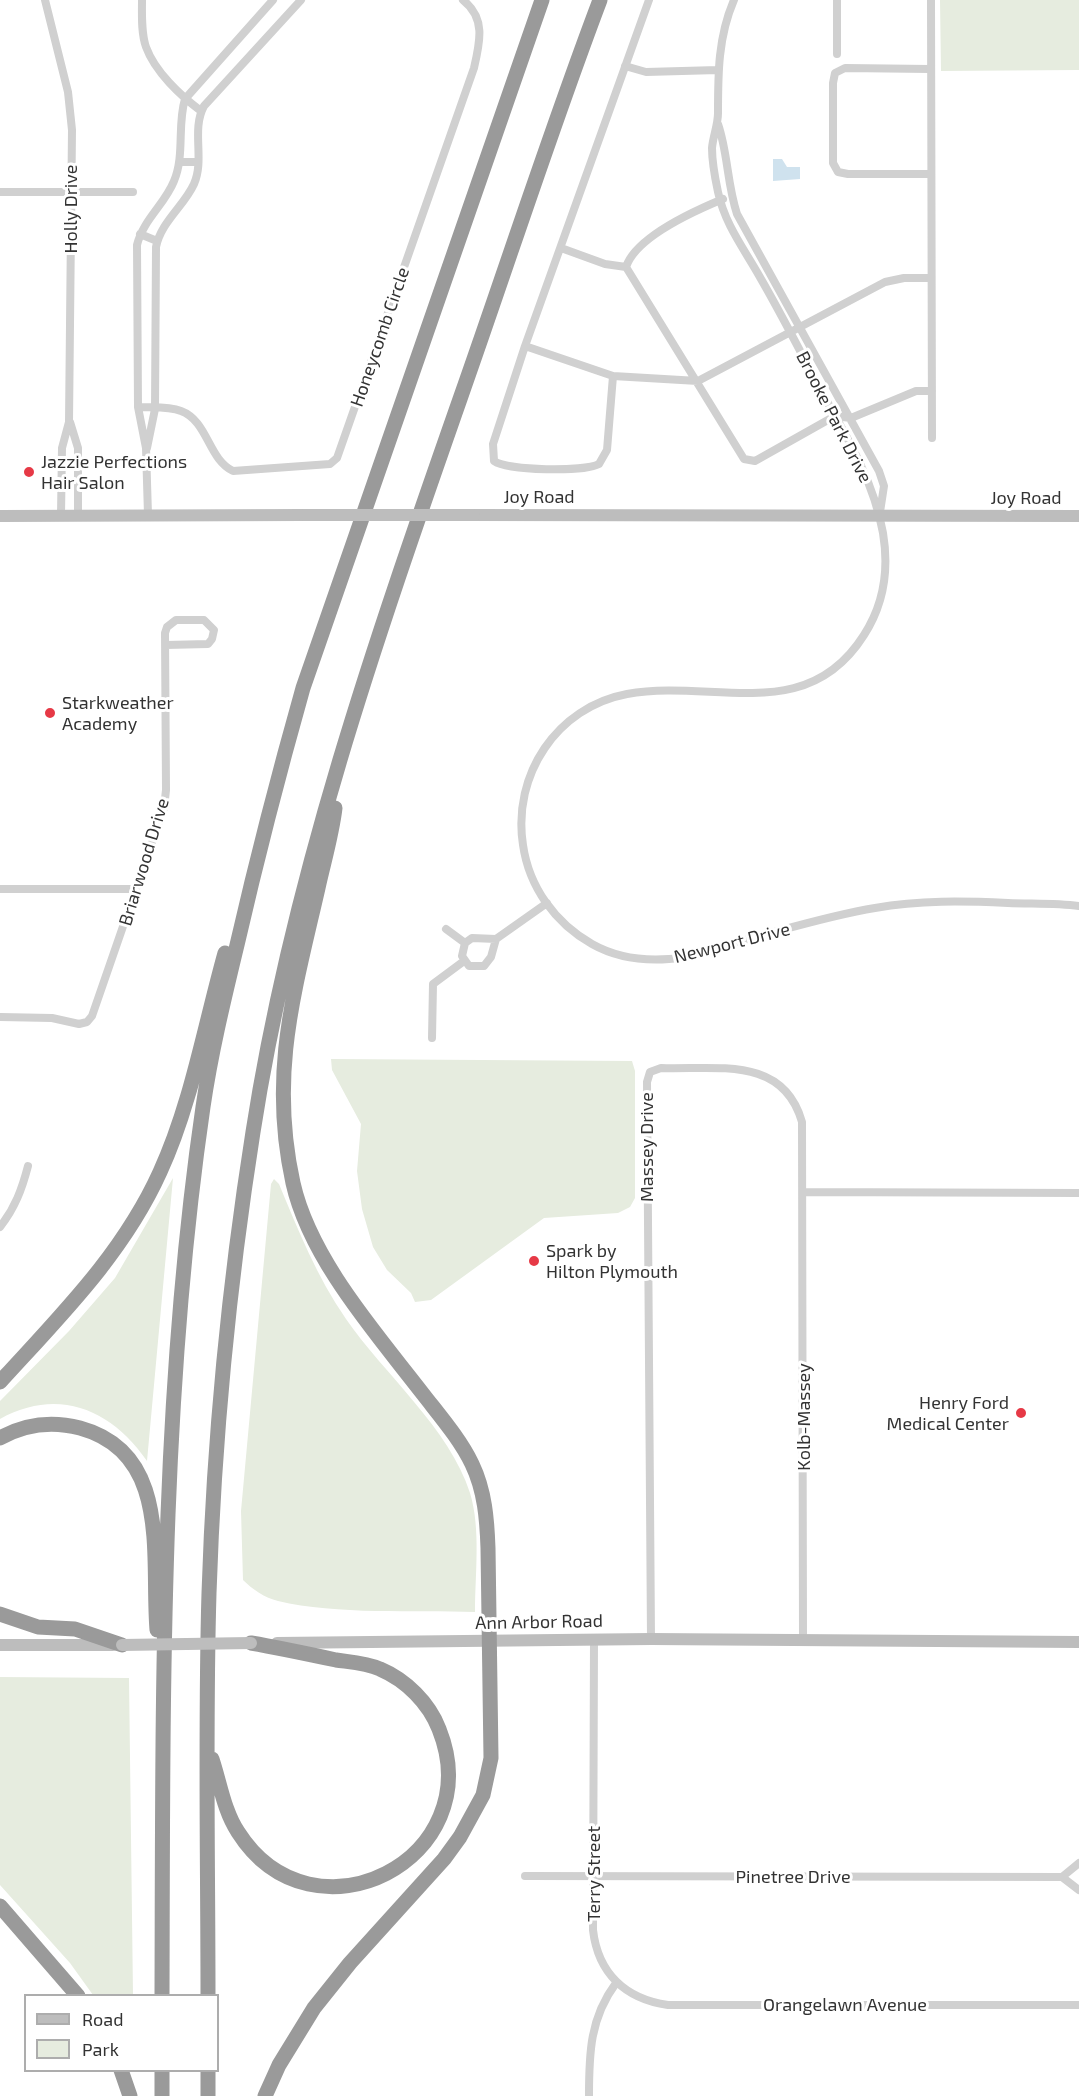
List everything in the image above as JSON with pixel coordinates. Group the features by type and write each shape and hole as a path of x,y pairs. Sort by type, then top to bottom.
{"highway":[{"path":"162,1994 163,1700 172,1395 204,1097 214,1039 275,786 303,688 542,0"},
{"path":"208,1994 208,1745 214,1489 228,1322 238,1232 254,1126 295,924 342,748 410,539 600,0"},
{"path":"265,2096 279,2065 314,2008 350,1963 444,1859 483,1795 491,1762 487,1515 472,1464 444,1421 370,1326 326,1260 293,1185 282,1112 283,1052 291,1005 334,817 342,748"},
{"path":"0,1382 97,1274 119,1244 150,1192 176,1134 231,928 248,895"},
{"path":"0,1438 36,1425 59,1425 82,1429 110,1443 138,1472 153,1515 153,1589 163,1700"},
{"path":"0,1614 38,1627 75,1629 122,1645"},
{"path":"208,1745 237,1831 248,1846 269,1866 301,1882 339,1887 371,1881 388,1874 417,1852 437,1824 447,1790 447,1756 436,1722 408,1686 380,1669 251,1643"},
{"path":"0,1906 77,1994"},
{"path":"122,2072 130,2096"},
{"path":"162,2072 162,2096"},
{"path":"208,2072 208,2096"}],"main road":[{"name":"Joy Road","path":"0,516 1079,516"},
{"name":"Ann Arbor Road","path":"0,1645 594,1639 1079,1642"}],"street":[{"name":"Holly Drive","path":"45,0 68,92 72,192 69,422 62,448 61,515"},
{"path":"142,0 146,47 151,59 185,99 201,111"},
{"path":"148,515 146,448 138,407 137,245 140,234 174,183 180,162 182,109 185,99 273,0"},
{"path":"146,448 155,408 157,241 194,185 201,111 278,22 301,0"},
{"name":"Honeycomb Circle","path":"138,407 176,409 190,416 223,464 233,471 330,464 337,458 474,68 480,42 479,23 471,6 463,0"},
{"path":"613,376 608,450 599,464 586,468 499,465 494,461 491,451 525,346 649,0"},
{"name":"Brooke Park Drive","path":"734,0 721,39 718,70 718,123 731,196 745,229 802,327 883,482 880,515"},
{"path":"837,0 837,54"},
{"path":"931,0 932,438"},
{"path":"625,66 645,72 718,70"},
{"path":"930,69 842,69 835,73 832,83 833,163 837,172 931,174"},
{"name":"Brooke Park Drive","path":"718,123 712,146 720,200 734,234 791,333 869,478 880,515"},
{"path":"180,162 197,162"},
{"path":"0,192 133,192"},
{"path":"731,196 646,239 629,256 626,267 698,381 741,456 750,461 836,416 851,418 916,392 932,391"},
{"path":"734,234 745,229"},
{"path":"140,234 157,241"},
{"path":"561,248 605,264 626,267"},
{"path":"525,346 613,376 698,381 885,282 904,278 931,278"},
{"path":"139,318 156,320"},
{"name":"Holly Drive","path":"69,422 78,448 78,515"},
{"name":"Newport Drive","path":"880,515 886,549 883,594 871,625 857,646 832,670 801,686 782,691 762,693 640,692 620,696 583,711 554,736 533,766 522,808 522,834 526,861 532,879 547,903 567,926 590,943 619,955 646,960 682,957 848,913 903,904 961,901 1079,906"},
{"name":"Briarwood Drive","path":"0,1017 52,1018 79,1024 93,1017 166,799 166,645 166,630 172,621 204,620 210,624 214,632 208,644 166,645"},
{"path":"0,889 136,889"},
{"path":"496,939 491,957 484,966 475,968 464,961 462,951 465,943 472,938 496,939 547,903"},
{"path":"446,929 465,943"},
{"path":"432,1038 433,984 464,961"},
{"name":"Massey Drive","path":"651,1639 647,1082 650,1072 661,1068 749,1071 767,1076 780,1084 795,1102 802,1122 804,1192"},
{"path":"0,1227 12,1212 28,1166"},
{"path":"804,1192 1079,1193"},
{"name":"Kolb-Massey","path":"803,1641 804,1192"},
{"name":"Terry Street","path":"594,1639 595,1944 603,1965 616,1983"},
{"path":"1062,1877 1079,1863"},
{"name":"Pinetree Drive","path":"525,1876 1062,1877 1077,1887"},
{"path":"589,2096 593,2028 607,1996 616,1983"},
{"name":"Orangelawn Avenue","path":"616,1983 639,1998 668,2005 1079,2005"}],"green space":[{"path":"940,0 1079,0 1079,70 941,71"},
{"path":"331,1059 632,1061 635,1071 635,1198 630,1207 618,1213 544,1218 431,1300 415,1302 411,1293 387,1270 373,1247 362,1209 357,1171 361,1124 332,1070"},
{"path":"173,1178 147,1461 117,1428 100,1416 82,1408 42,1405 21,1409 0,1419 0,1401 69,1331 115,1278"},
{"path":"274,1179 279,1184 326,1287 346,1319 432,1424 460,1469 470,1493 475,1521 477,1552 475,1612 350,1610 301,1605 268,1598 243,1580 241,1511 271,1184"},
{"path":"0,1677 129,1678 133,1994 92,1994 70,1963 0,1885"}],"water":[{"path":"773,159 782,159 787,167 800,167 800,179 773,181"}],"place":[{"name":"Jazzie Perfections Hair Salon","path":"29,472"},
{"name":"Starkweather Academy","path":"50,713"},
{"name":"Spark by Hilton Plymouth","path":"534,1261"},
{"name":"Henry Ford Medical Center","path":"1021,1413"}]}
